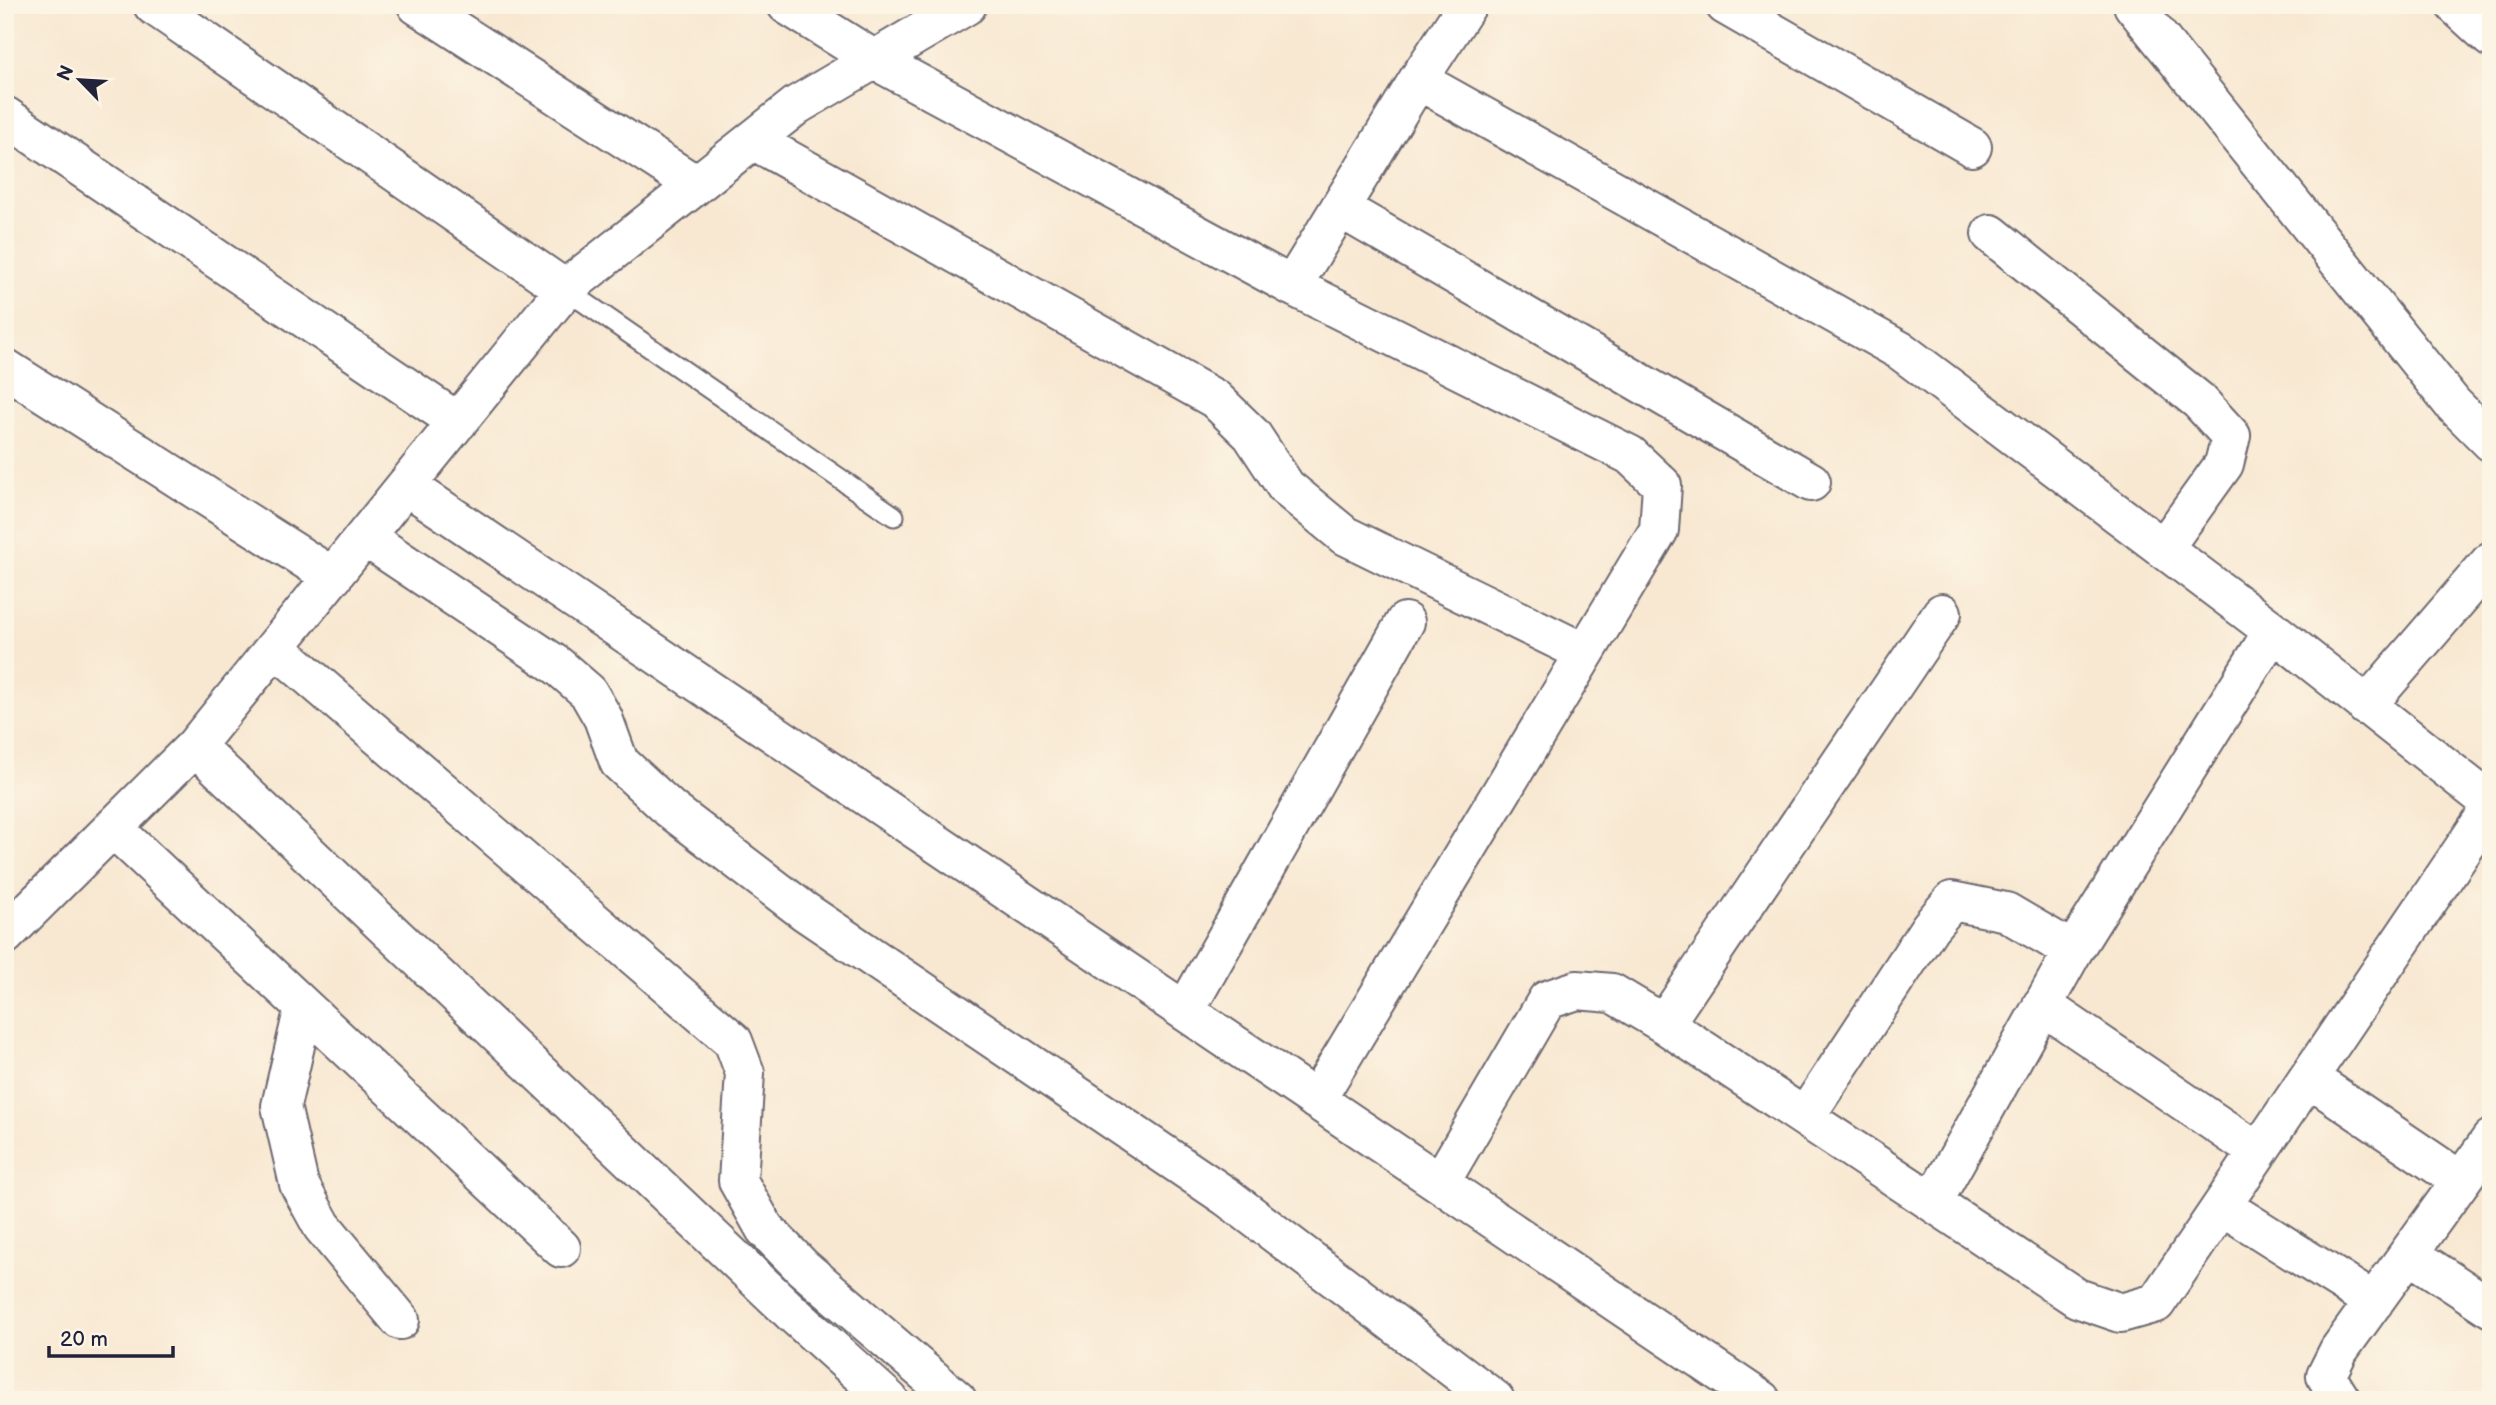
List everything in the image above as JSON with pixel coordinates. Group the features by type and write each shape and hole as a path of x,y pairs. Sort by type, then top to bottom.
{"street":[{"path":"153,5 565,289"},
{"path":"416,5 696,185"},
{"path":"787,5 874,60 1292,286 1630,455 1662,485 1659,530 1317,1100"},
{"path":"5,935 195,746 565,289 797,105 967,5"},
{"path":"1292,286 1467,5"},
{"path":"1725,5 1972,147"},
{"path":"2133,5 2452,403 2491,442"},
{"path":"2455,5 2491,38"},
{"path":"1418,80 1901,351 2273,631 2491,803"},
{"path":"5,116 458,422"},
{"path":"753,140 1215,399 1252,435 1286,486 1344,536 1585,653"},
{"path":"1340,208 1811,482"},
{"path":"1991,234 2199,401 2231,436 2224,464 2163,549"},
{"path":"5,368 333,578"},
{"path":"407,486 1762,1400"},
{"path":"365,537 558,666 588,692 603,719 619,762 670,809 804,911 1227,1198 1495,1400"},
{"path":"2366,706 2491,561"},
{"path":"1664,1024 1942,613"},
{"path":"1185,1011 1405,622"},
{"path":"1933,1202 2073,950 2273,631"},
{"path":"276,648 733,1041 744,1073 738,1181 765,1228 802,1267 957,1400"},
{"path":"195,746 791,1312 889,1400"},
{"path":"1440,1183 1547,1000 1577,990 1612,993 1664,1024 2077,1298 2122,1313 2156,1303 2491,808"},
{"path":"113,828 561,1248"},
{"path":"1805,1117 1930,927 1952,901 2006,912 2073,950"},
{"path":"2042,1005 2258,1152"},
{"path":"304,1007 281,1107 299,1184 321,1226 400,1320"},
{"path":"2309,1078 2461,1181"},
{"path":"2341,1400 2326,1376 2339,1350 2491,1139"},
{"path":"2222,1206 2374,1302"},
{"path":"2409,1254 2491,1308"}],"lane":[{"path":"565,289 894,516"}]}
